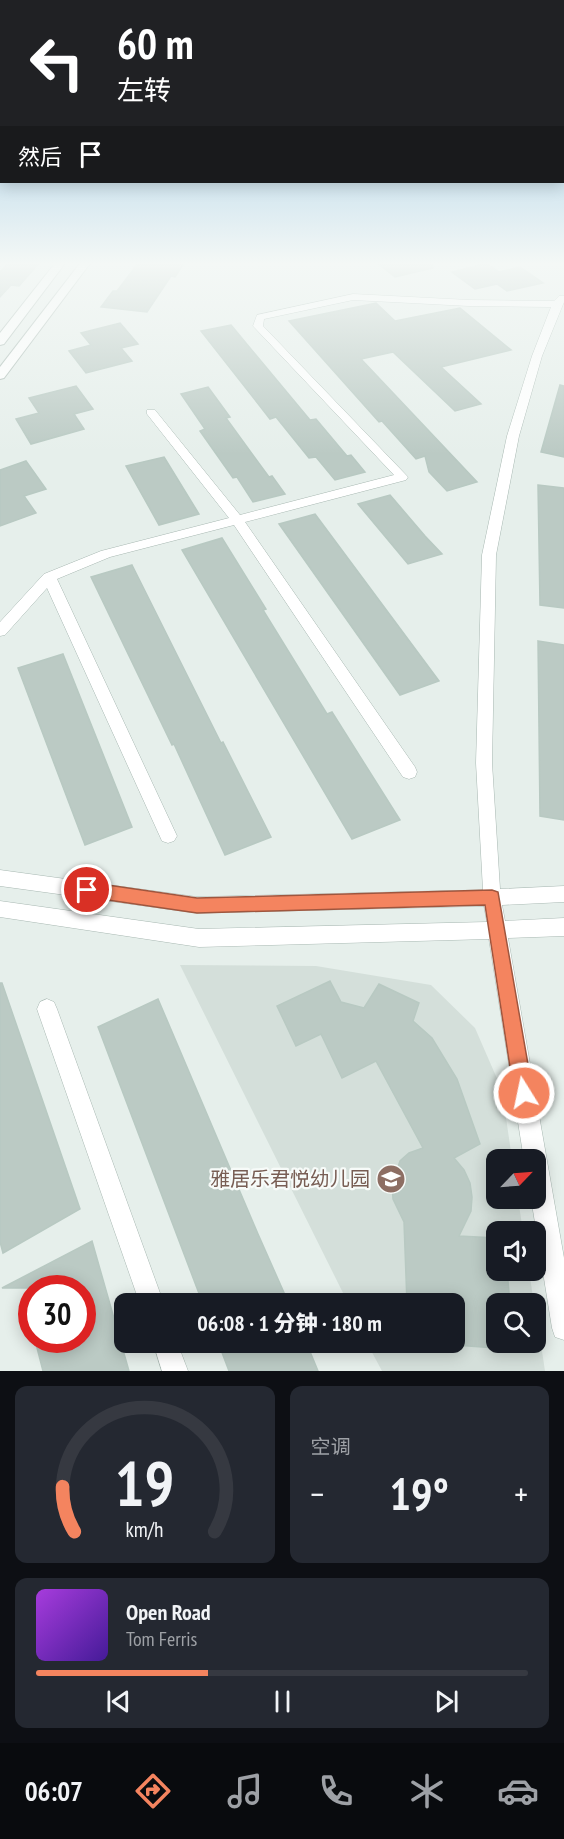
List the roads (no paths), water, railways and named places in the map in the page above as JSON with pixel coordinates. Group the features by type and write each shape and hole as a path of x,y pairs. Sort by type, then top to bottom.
{"street":[{"path":"0,341 12,326"},
{"path":"0,375 37,326"},
{"path":"0,631 49,577 106,555 402,477 258,326"},
{"path":"533,1149 492,898 484,763 489,555 513,436 537,356 550,326"},
{"path":"151,412 237,520 409,772"},
{"path":"49,577 168,836"},
{"path":"0,878 197,905 492,898 564,894"},
{"path":"0,909 199,938 564,927"},
{"path":"47,1010 148,1293"},
{"path":"543,1209 564,1328"},
{"path":"169,1353 176,1371"}],"place":[{"name":"雅居乐君悦幼儿园","path":"391,1179"}]}
